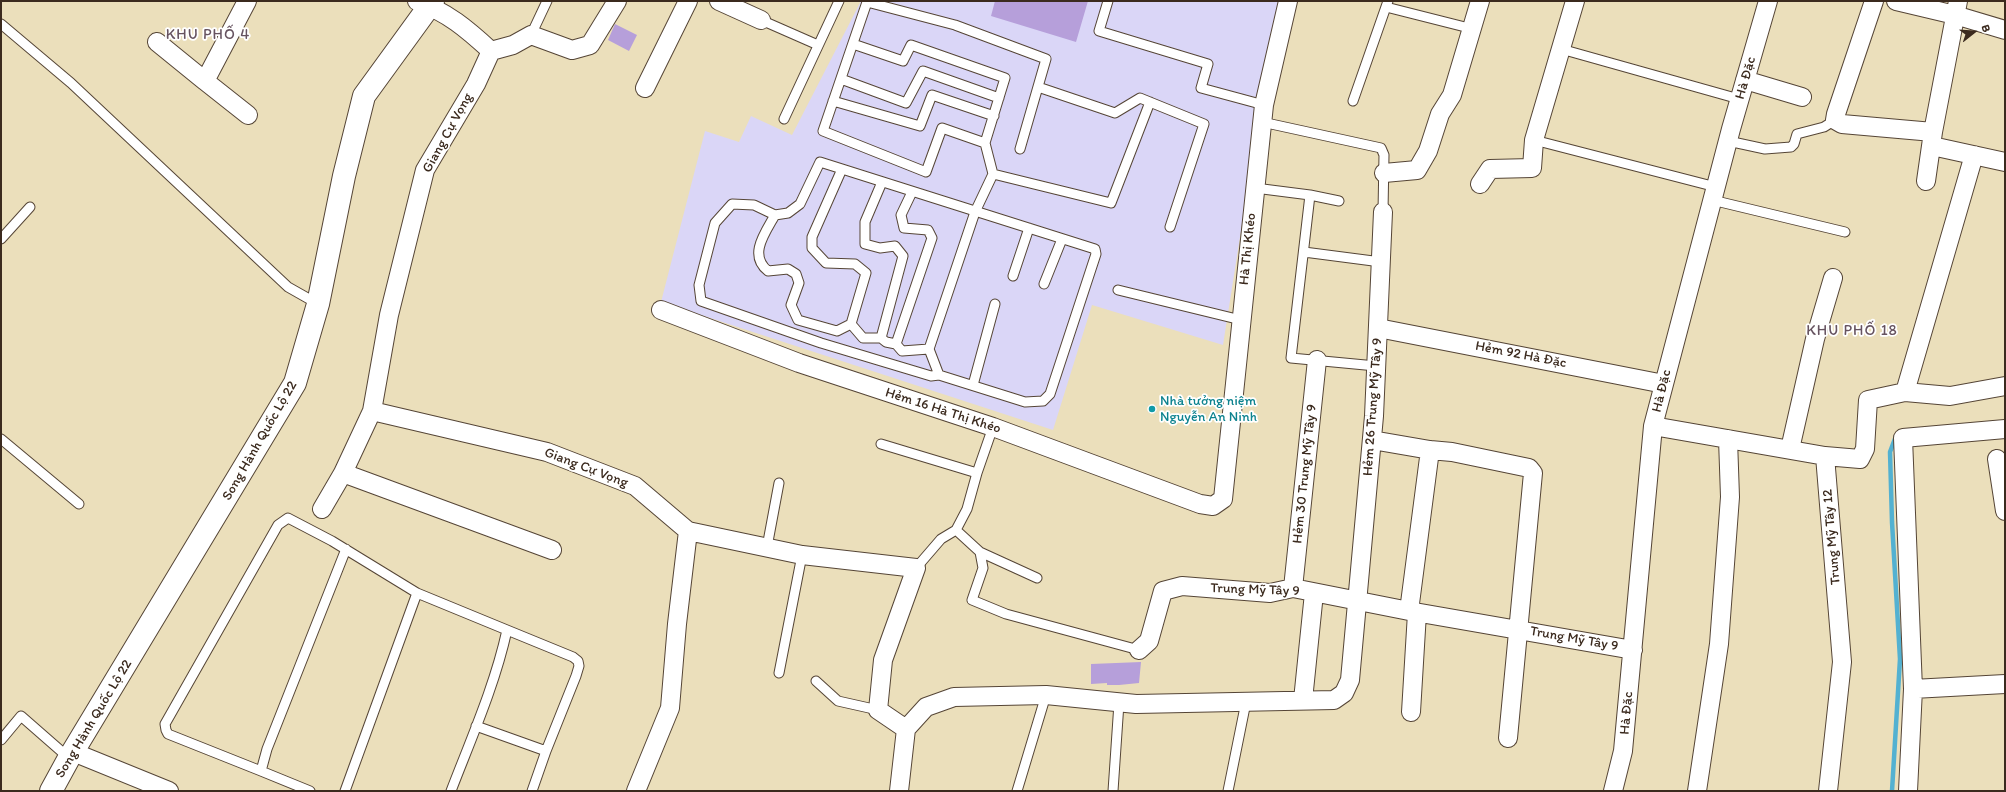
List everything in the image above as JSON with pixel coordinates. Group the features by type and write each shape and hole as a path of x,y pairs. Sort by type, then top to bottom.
{"street":[{"path":"205,81 246,1"},
{"path":"426,2 463,25 491,50 513,44 531,35 572,50 590,45 617,1"},
{"path":"645,88 688,1"},
{"path":"720,1 762,20"},
{"name":"Hà Thị Khéo","path":"1223,499 1263,114 1288,1"},
{"path":"1384,172 1417,170 1428,151 1440,114 1452,95 1473,29 1480,1"},
{"path":"1480,184 1490,169 1532,168 1534,140 1575,1"},
{"name":"Hà Đặc","path":"1613,791 1623,751 1653,426 1728,141 1768,1"},
{"path":"1874,1 1836,114 1836,120 1842,124 1933,139 1974,155 2005,162"},
{"path":"1896,1 1956,8 2005,30"},
{"name":"Song Hành Quốc Lộ 22","path":"51,791 71,755 295,384 318,304 344,176 364,96 426,2"},
{"path":"1926,181 1956,8"},
{"path":"157,42 248,115"},
{"name":"Giang Cự Vọng","path":"322,509 343,473 372,411 390,315 425,170 476,84 491,50"},
{"path":"1745,80 1802,97"},
{"path":"1905,392 1974,155"},
{"name":"Hẻm 26 Trung Mỹ Tây 9","path":"906,729 926,707 954,697 1046,694 1119,703 1246,702 1334,700 1344,693 1350,680 1372,440 1383,212"},
{"path":"1790,449 1815,338 1833,278"},
{"name":"Hẻm 16 Hà Thị Khéo","path":"661,310 799,363 993,427 1200,504 1213,506 1223,499"},
{"name":"Hẻm 92 Hà Đặc","path":"1378,328 1664,384"},
{"name":"Hẻm 30 Trung Mỹ Tây 9","path":"1293,588 1317,360"},
{"path":"1653,426 1825,456 1860,459 1865,449 1868,400 1905,392 1950,396 2005,386"},
{"name":"Giang Cự Vọng","path":"372,411 547,452 634,486 688,531"},
{"path":"1908,791 1913,689 1902,438 2005,429"},
{"path":"1697,791 1719,644 1730,497 1728,439"},
{"path":"1372,440 1430,450 1452,452 1529,468 1533,473 1508,738"},
{"path":"1411,712 1413,612 1430,450"},
{"name":"Trung Mỹ Tây 12","path":"1825,456 1842,662 1828,791"},
{"path":"1997,459 2005,511"},
{"path":"343,473 552,550"},
{"path":"636,791 670,708 677,624 688,531 802,555 916,568 883,660 878,710 906,729 899,791"},
{"name":"Trung Mỹ Tây 9","path":"1139,650 1149,641 1163,591 1182,586 1270,593 1293,588 1413,612 1633,650"},
{"path":"1303,700 1314,593"},
{"path":"1913,689 2005,684"},
{"path":"71,755 169,791"}],"lane":[{"path":"531,35 547,1"},
{"path":"784,118 839,1"},
{"path":"1108,1 1099,31 1208,64 1201,88 1263,114 1381,148 1384,155 1383,212"},
{"path":"985,142 942,128 926,172 823,131 867,2 955,25 1046,60 1020,149"},
{"path":"1353,101 1387,4 1473,29"},
{"path":"762,20 818,45"},
{"path":"1,24 71,83 288,286 318,304"},
{"path":"853,44 903,61 912,45 1005,78 985,142 993,174 975,212 929,349 939,375"},
{"path":"1561,49 1740,99"},
{"path":"841,79 906,103 923,71 999,98"},
{"path":"1038,87 1116,113 1140,98 1204,124 1170,227"},
{"path":"833,101 920,126 932,95 994,116"},
{"path":"993,174 1111,202 1150,102"},
{"path":"1728,141 1765,149 1791,147 1794,144 1797,134 1824,127 1836,120"},
{"path":"1534,140 1845,232"},
{"path":"820,162 882,182 1095,249 1096,254 1050,394 1044,401 1025,402 939,375 931,376 821,343 701,301 699,285 715,223 732,204 754,205 775,215 788,213 800,204 820,162"},
{"path":"775,215 758,249 761,265 768,271 788,269 796,274 799,283 791,305 798,320 837,331 851,324 866,273 855,264 826,263 812,248 812,237 842,170"},
{"path":"881,338 903,256 895,246 880,248 865,244 864,222 882,182"},
{"path":"1255,188 1310,195 1339,201"},
{"path":"896,344 932,238 928,230 904,228 901,216 912,192"},
{"path":"1310,195 1291,358 1376,366"},
{"path":"1,239 30,207"},
{"path":"1013,276 1029,228"},
{"path":"1044,284 1062,239"},
{"path":"1304,252 1381,262"},
{"path":"1118,290 1241,320"},
{"path":"973,385 995,304"},
{"path":"851,324 863,338 881,338 886,342 896,344 902,351 929,349"},
{"path":"916,568 941,539 956,530 967,509 977,473 993,427"},
{"path":"1,439 79,504"},
{"path":"881,444 977,473"},
{"path":"767,547 779,483"},
{"path":"310,791 168,734 165,724 278,525 283,520 294,520 346,549 417,593 573,657 578,661 577,671 532,791"},
{"path":"956,530 980,552 1037,578"},
{"path":"261,771 267,749 346,549"},
{"name":"Trung Mỹ Tây 9","path":"980,552 983,568 972,600 1006,614 1139,650"},
{"path":"779,673 802,555"},
{"path":"345,791 417,593"},
{"path":"451,791 476,726 504,645 507,630"},
{"path":"816,681 838,701 878,710"},
{"path":"1017,791 1046,694"},
{"path":"1228,791 1246,702"},
{"path":"1113,791 1119,703"},
{"path":"1,740 21,716 71,755"},
{"path":"476,726 546,751"}],"shaded area":[{"path":"861,1 1285,1 1264,85 1223,345 1092,305 1053,430 661,302 705,131 739,142 751,116 792,135"}],"building":[{"path":"995,1 1088,1 1076,42 991,16"},
{"path":"615,24 637,35 629,51 608,40"},
{"path":"1141,662 1139,683 1119,685 1107,685 1107,683 1091,684 1091,664"}],"waterway":[{"path":"1892,791 1900,659 1892,522 1890,452 1896,436"}],"place":[{"name":"Nhà tưởng niệm Nguyễn An Ninh","path":"1152,409"}],"district":[{"name":"KHU PHỐ 4","path":"208,35"},
{"name":"KHU PHỐ 18","path":"1852,331"}]}
